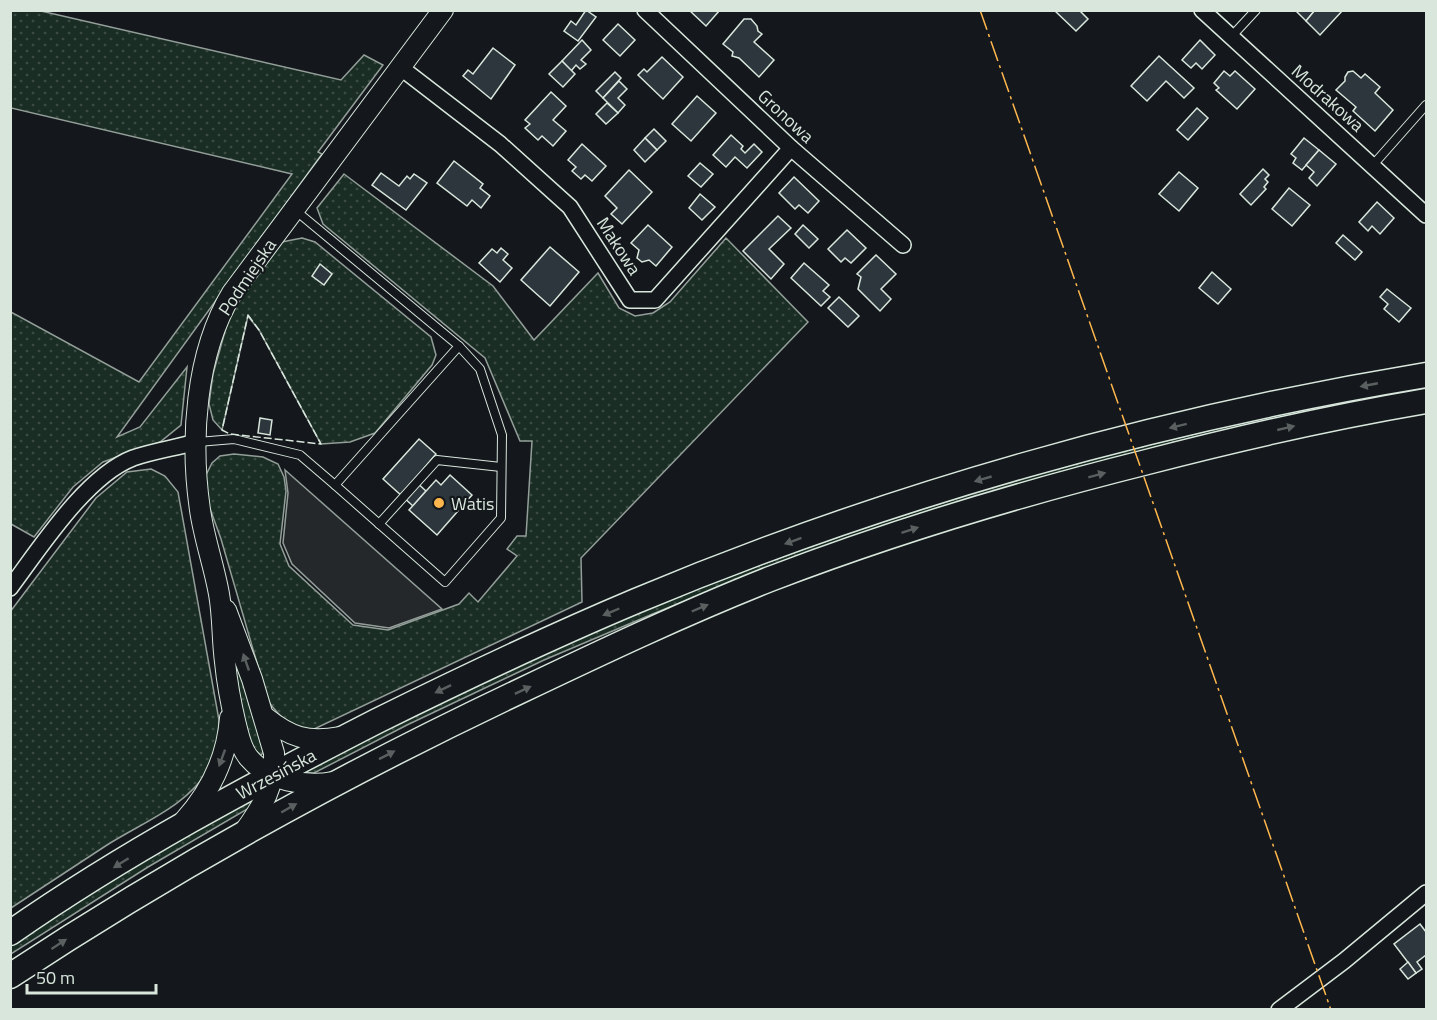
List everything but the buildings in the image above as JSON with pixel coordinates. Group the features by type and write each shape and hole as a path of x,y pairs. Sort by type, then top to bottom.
{"main road":[{"name":"Wrzesińska","path":"10,933 171,833 272,774 553,637 639,600 822,531 959,485 1227,413 1426,375"},
{"name":"Wrzesińska","path":"10,976 156,884 335,782 470,715 682,616 768,580 854,548 1032,492 1302,424 1426,401"}],"street":[{"name":"Podmiejska","path":"335,782 310,785 272,774 254,764 244,750 230,701 219,594 200,511 196,480 196,418 202,381 216,324 232,293 443,10"},
{"name":"Gronowa","path":"645,10 791,148 903,245"},
{"name":"Modrakowa","path":"1202,10 1426,215"},
{"name":"Makowa","path":"400,67 500,144 570,207 630,300 655,300 791,148"},
{"path":"10,588 68,513 98,480 131,459 195,442"},
{"name":"Podmiejska","path":"219,594 237,636 265,717 274,753 267,797 243,834"},
{"path":"171,833 196,807 214,778 228,740 230,701"},
{"path":"265,717 288,733 300,738 327,739 351,735"},
{"path":"1279,1010 1344,961 1426,893"}],"lane":[{"path":"1231,37 1256,10"},
{"path":"1373,165 1426,105"},
{"path":"195,442 234,440 300,455 445,582 501,518 502,435 480,369 459,346 294,209"},
{"path":"334,486 459,346"},
{"path":"379,524 437,460 501,467"}],"green space":[{"path":"11,11 41,11 341,80 364,55 383,65 318,152 322,154 117,437 140,427 187,367 181,425 160,442 103,462 73,487 34,537 11,524 11,312 139,382 292,174 11,108"},
{"path":"344,174 493,286 534,340 598,273 619,308 635,316 653,313 670,302 726,238 808,322 581,558 582,602 310,731 286,721 268,701 221,539 208,503 205,477 212,463 220,456 234,454 263,457 278,464 284,477 286,491 280,544 289,566 353,625 388,630 459,604 469,593 478,602 517,556 507,549 517,536 526,536 532,441 520,441 485,358 323,224 317,208"},
{"path":"302,238 315,242 431,337 436,355 432,365 375,433 350,442 321,444 259,330 248,316 222,430 213,420 209,404 213,374 231,310 282,242"},
{"path":"1426,385 1426,392 768,568 544,660 407,725 314,773 302,773 301,771 565,644 732,575 811,547 971,494 1133,449 1297,411"},
{"path":"151,469 165,476 178,492 219,720 214,757 209,769 199,782 176,804 107,845 11,908 10,612 96,498 127,472"},
{"path":"229,633 264,752 260,756 248,743"},
{"path":"259,793 256,804 148,867 11,954 11,943 135,865"}],"shaded area":[{"path":"285,470 442,609 389,628 355,623 292,564 283,543 288,493"}],"fence":[{"path":"248,315 259,330 321,444 230,434 222,430 248,315"}],"power":[{"path":"980,10 1331,1010"}],"place":[{"name":"Watis","path":"439,503"}]}
